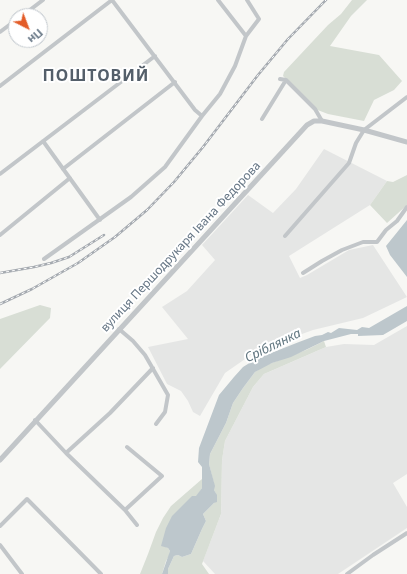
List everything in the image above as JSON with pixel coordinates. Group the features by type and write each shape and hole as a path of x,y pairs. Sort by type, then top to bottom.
{"street":[{"path":"32,8 43,0"},
{"path":"0,86 112,0 195,110 202,116"},
{"path":"218,0 246,36"},
{"path":"44,259 131,197 165,167 220,94 235,66 246,36 259,19 246,0"},
{"path":"0,174 155,56"},
{"path":"280,79 286,80 315,109 322,121 364,130 407,142"},
{"path":"262,119 286,80"},
{"path":"63,169 174,82"},
{"path":"285,236 350,163 356,143 364,130 407,97"},
{"name":"вулиця Першодрукаря Івана Федорова","path":"0,460 35,420 307,125 314,121 322,121"},
{"path":"43,141 100,220"},
{"path":"0,234 70,178"},
{"path":"303,273 322,261 353,246 363,242 377,242 407,207"},
{"path":"119,329 133,341 145,355 168,395 165,412 156,424"},
{"path":"66,453 110,413 153,368"},
{"path":"35,420 66,453 125,510 137,525"},
{"path":"125,510 162,476 127,447"},
{"path":"0,526 27,499 101,574"},
{"path":"346,574 407,533"},
{"path":"0,545 22,574"}],"shaded area":[{"path":"352,0 367,0 351,16 330,46 379,55 402,81 394,90 374,100 364,121 328,114 315,109 283,76 284,72 328,25 341,14"},
{"path":"324,149 387,181 370,205 289,256 300,278 349,250 373,245 407,297 363,318 313,330 258,350 225,373 200,416 193,412 181,391 167,384 148,347 188,339 162,307 187,291 215,260 202,245 248,195 273,213 296,189"},
{"path":"407,175 407,205 387,223 370,205 387,181 393,182"},
{"path":"407,220 407,277 390,255 386,246"},
{"path":"40,305 51,308 50,318 0,369 0,319"},
{"path":"407,306 407,321 383,335 358,336 358,334 351,334 324,341 291,357 272,363 255,372 233,403 226,423 210,454 209,464 215,486 214,490 217,495 217,502 203,514 206,521 191,554 182,557 178,555 174,556 168,569 168,574 162,574 170,551 168,548 161,546 166,528 172,516 192,496 196,496 202,488 202,467 198,462 199,448 219,395 243,367 256,359 315,336 328,332 331,333 339,328 357,330 362,327 369,328"},
{"path":"407,326 407,474 393,483 407,507 407,528 338,574 215,574 203,561 221,514 222,460 225,441 253,387 264,374 326,347 344,344 374,345"},
{"path":"324,341 326,347 264,374 253,387 225,441 222,460 221,514 202,564 209,574 168,574 168,569 174,556 178,555 182,557 191,554 206,521 203,514 217,501 209,464 210,454 226,423 233,403 243,388 255,372 264,366 306,350"},
{"path":"202,479 202,488 166,547 170,551 162,574 140,574 163,518 171,506"}],"railway":[{"path":"0,304 32,289 78,263 115,237 147,210 174,182 203,147 258,75 288,39 326,0"},
{"path":"0,273 34,267 69,257 104,235"}],"district":[{"name":"ПОШТОВИЙ","path":"96,76"}],"water label":[{"name":"Сріблянка","path":"273,346"}]}
